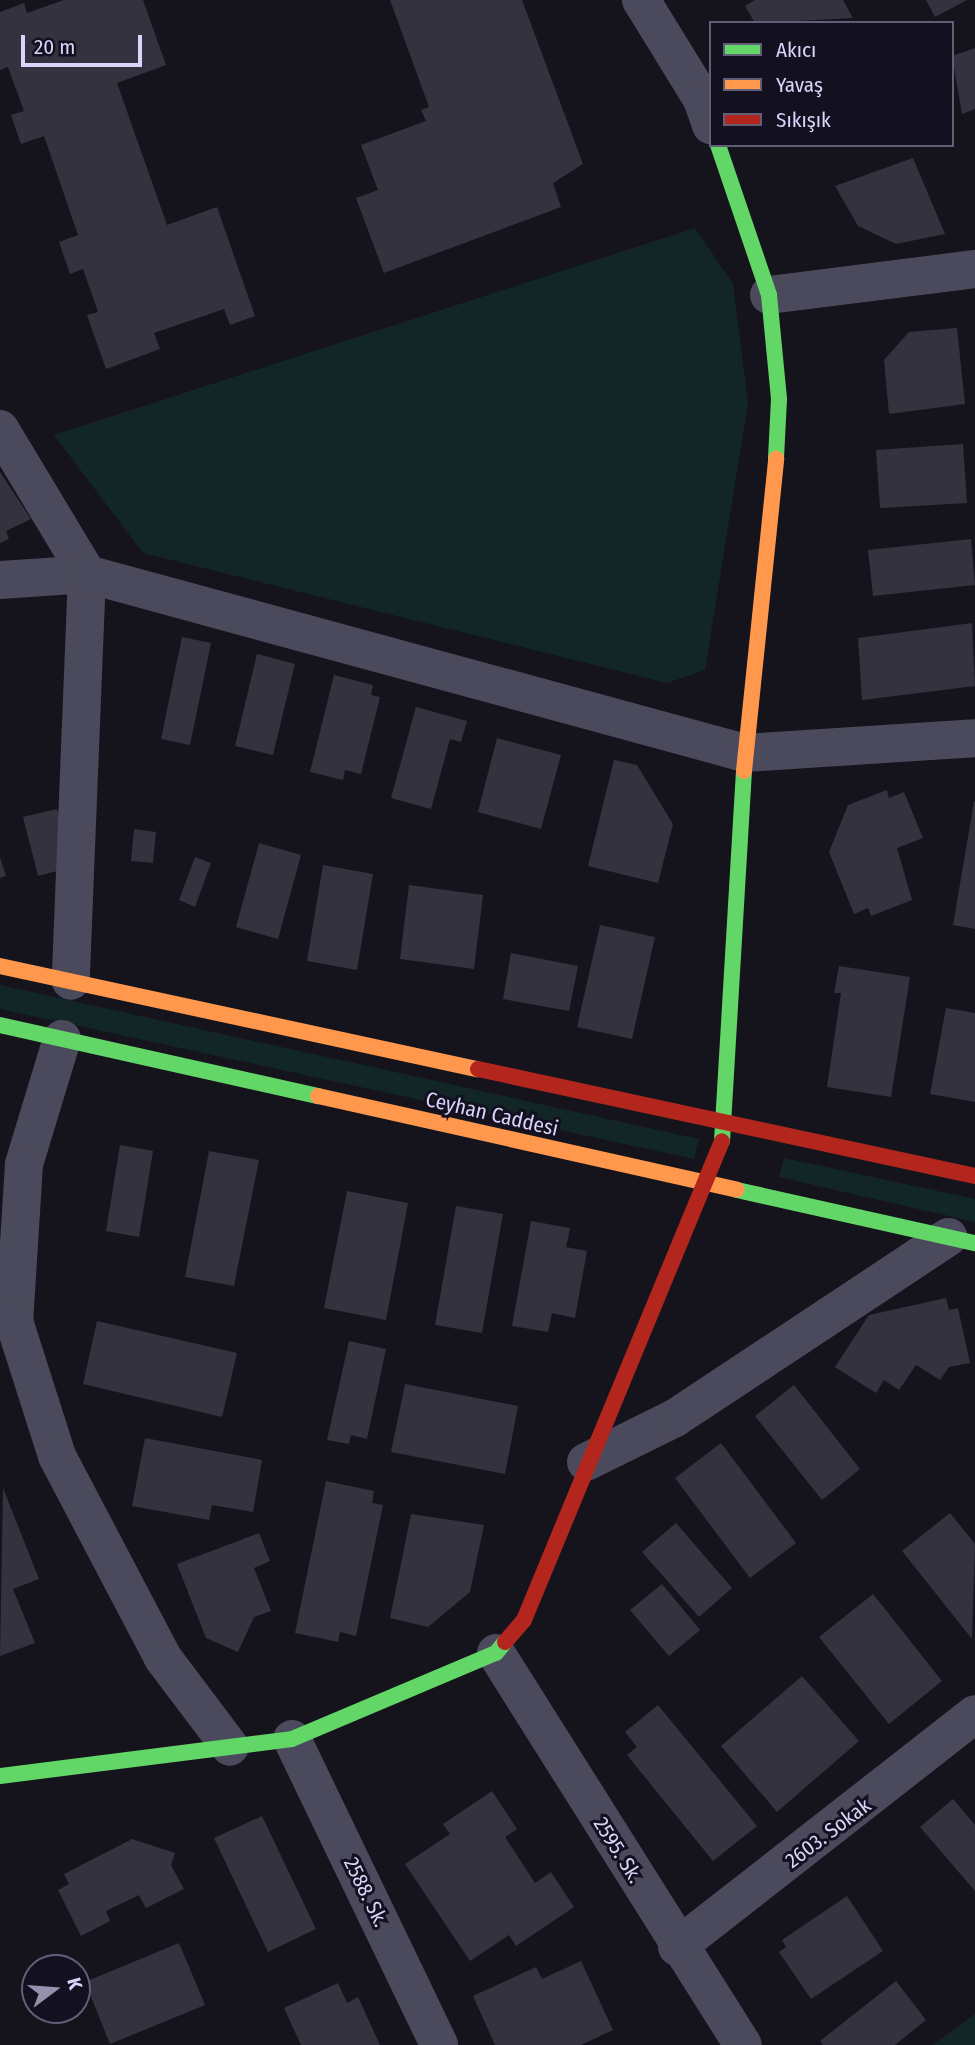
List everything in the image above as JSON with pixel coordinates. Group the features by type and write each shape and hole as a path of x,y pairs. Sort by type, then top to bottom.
{"street":[{"path":"640,0 702,99 709,119"},
{"path":"0,1776 292,1739 496,1653 524,1620 586,1462 709,1184 728,1123 745,753 769,572 779,399 769,295 719,147"},
{"path":"769,295 975,269"},
{"path":"0,429 87,574 71,981"},
{"path":"0,580 87,574 745,753 975,737"},
{"name":"Ceyhan Caddesi","path":"0,966 975,1177"},
{"name":"Ceyhan Caddesi","path":"0,1025 961,1240"},
{"path":"62,1038 24,1164 14,1321 57,1456 163,1658 230,1747"},
{"path":"586,1462 675,1418 961,1240"},
{"name":"2595. Sk.","path":"496,1653 677,1947 743,2045"},
{"name":"2603. Sokak","path":"677,1947 975,1714"},
{"name":"2588. Sk.","path":"292,1739 439,2045"}],"green space":[{"path":"695,228 733,284 748,403 705,670 667,683 143,553 54,435"},
{"path":"0,985 699,1139 694,1159 0,1009"},
{"path":"784,1158 975,1199 975,1222 779,1177"},
{"path":"975,2014 975,2045 932,2045"}],"building":[{"path":"64,0 143,0 166,65 117,83 167,225 217,207 255,316 230,325 224,309 154,333 160,349 106,369 87,315 98,312 83,269 70,274 59,242 78,235 44,136 21,144 11,115 24,111 8,67 0,70 0,12 24,3 27,13"},
{"path":"390,0 522,0 583,164 553,183 561,207 384,273 356,198 378,190 361,145 426,121 421,110 429,107"},
{"path":"755,0 843,0 853,18 754,21 745,6"},
{"path":"926,0 967,0 935,17"},
{"path":"975,48 975,109 962,114 954,68 954,55"},
{"path":"913,158 945,234 896,244 858,226 835,186"},
{"path":"957,328 965,404 889,414 884,360 909,332"},
{"path":"963,444 967,503 880,508 876,450"},
{"path":"0,472 31,519 6,531 9,539 0,543"},
{"path":"971,539 975,585 873,596 868,550"},
{"path":"972,623 975,686 862,700 858,638"},
{"path":"182,637 211,643 190,745 161,739"},
{"path":"257,654 295,664 273,755 235,746"},
{"path":"334,675 373,685 371,695 380,697 361,774 345,770 343,780 310,772"},
{"path":"416,707 467,721 461,742 450,739 431,809 391,798"},
{"path":"497,738 561,755 541,829 478,812"},
{"path":"614,760 637,765 673,824 658,883 588,866"},
{"path":"887,790 889,798 904,792 923,838 897,848 912,900 871,916 868,908 854,914 829,852 848,805"},
{"path":"975,802 975,929 953,925"},
{"path":"57,809 73,867 38,876 23,817"},
{"path":"134,829 156,832 153,863 131,861"},
{"path":"259,843 301,855 278,939 236,927"},
{"path":"0,857 6,876 0,878"},
{"path":"195,857 211,863 195,907 179,900"},
{"path":"323,865 373,874 357,970 307,961"},
{"path":"409,885 483,895 474,969 400,959"},
{"path":"600,925 655,937 632,1039 577,1027"},
{"path":"511,953 578,966 569,1011 503,999"},
{"path":"839,966 910,977 891,1097 827,1087 841,993 834,993"},
{"path":"946,1008 975,1013 975,1102 930,1094"},
{"path":"120,1145 153,1151 139,1237 106,1231"},
{"path":"209,1151 259,1160 234,1286 185,1277"},
{"path":"347,1191 408,1203 386,1320 324,1308"},
{"path":"456,1206 503,1214 482,1333 435,1325"},
{"path":"531,1221 570,1228 566,1247 587,1251 575,1318 552,1313 548,1332 512,1326"},
{"path":"946,1298 949,1310 958,1308 970,1363 949,1367 940,1380 916,1365 899,1390 884,1380 876,1393 835,1367 869,1315"},
{"path":"97,1321 237,1353 222,1417 83,1384"},
{"path":"349,1341 386,1349 367,1439 351,1435 349,1444 327,1440"},
{"path":"405,1384 518,1406 505,1474 391,1452"},
{"path":"794,1385 860,1469 822,1500 755,1416"},
{"path":"145,1438 262,1460 253,1512 212,1505 209,1520 132,1506"},
{"path":"721,1443 796,1543 750,1578 675,1478"},
{"path":"326,1481 374,1491 372,1503 383,1505 356,1636 340,1632 338,1642 295,1633"},
{"path":"3,1488 39,1579 13,1589 35,1643 0,1656"},
{"path":"950,1513 975,1544 972,1639 902,1551"},
{"path":"411,1514 484,1525 470,1592 428,1627 390,1618"},
{"path":"676,1523 732,1588 699,1617 642,1552"},
{"path":"259,1533 270,1561 254,1568 271,1611 254,1617 238,1652 206,1638 177,1564"},
{"path":"662,1584 700,1630 669,1656 630,1610"},
{"path":"873,1594 942,1681 889,1724 819,1637"},
{"path":"802,1676 859,1741 777,1812 721,1746"},
{"path":"658,1705 757,1826 713,1861 627,1755 637,1747 625,1732"},
{"path":"492,1791 517,1829 505,1837 535,1883 551,1872 574,1907 516,1946 509,1935 470,1961 405,1864 450,1834 443,1824"},
{"path":"953,1799 975,1825 975,1891 920,1827"},
{"path":"262,1816 316,1929 268,1952 214,1838"},
{"path":"132,1839 175,1853 171,1865 184,1889 146,1908 139,1895 106,1911 110,1921 81,1936 58,1890 69,1884 64,1874"},
{"path":"847,1896 883,1951 811,1999 779,1952 786,1947 782,1940"},
{"path":"179,1943 205,2005 110,2044 91,1997 91,1980"},
{"path":"581,1961 613,2030 581,2045 495,2045 473,1996 536,1967 542,1979"},
{"path":"896,1981 926,2020 895,2045 823,2045 820,2041"},
{"path":"338,1983 347,2003 358,1997 380,2045 301,2045 284,2008"}],"traffic: fast":[{"path":"719,147 769,295 779,399 776,459"},
{"path":"722,1141 744,771"},
{"path":"0,1025 318,1096"},
{"path":"737,1190 975,1243"},
{"path":"0,1776 292,1739 496,1653 505,1642"}],"traffic: slow":[{"path":"744,771 776,459"},
{"path":"0,966 478,1069"},
{"path":"318,1096 737,1190"}],"traffic: jam":[{"path":"478,1069 975,1176"},
{"path":"505,1642 524,1620 722,1141"}]}
